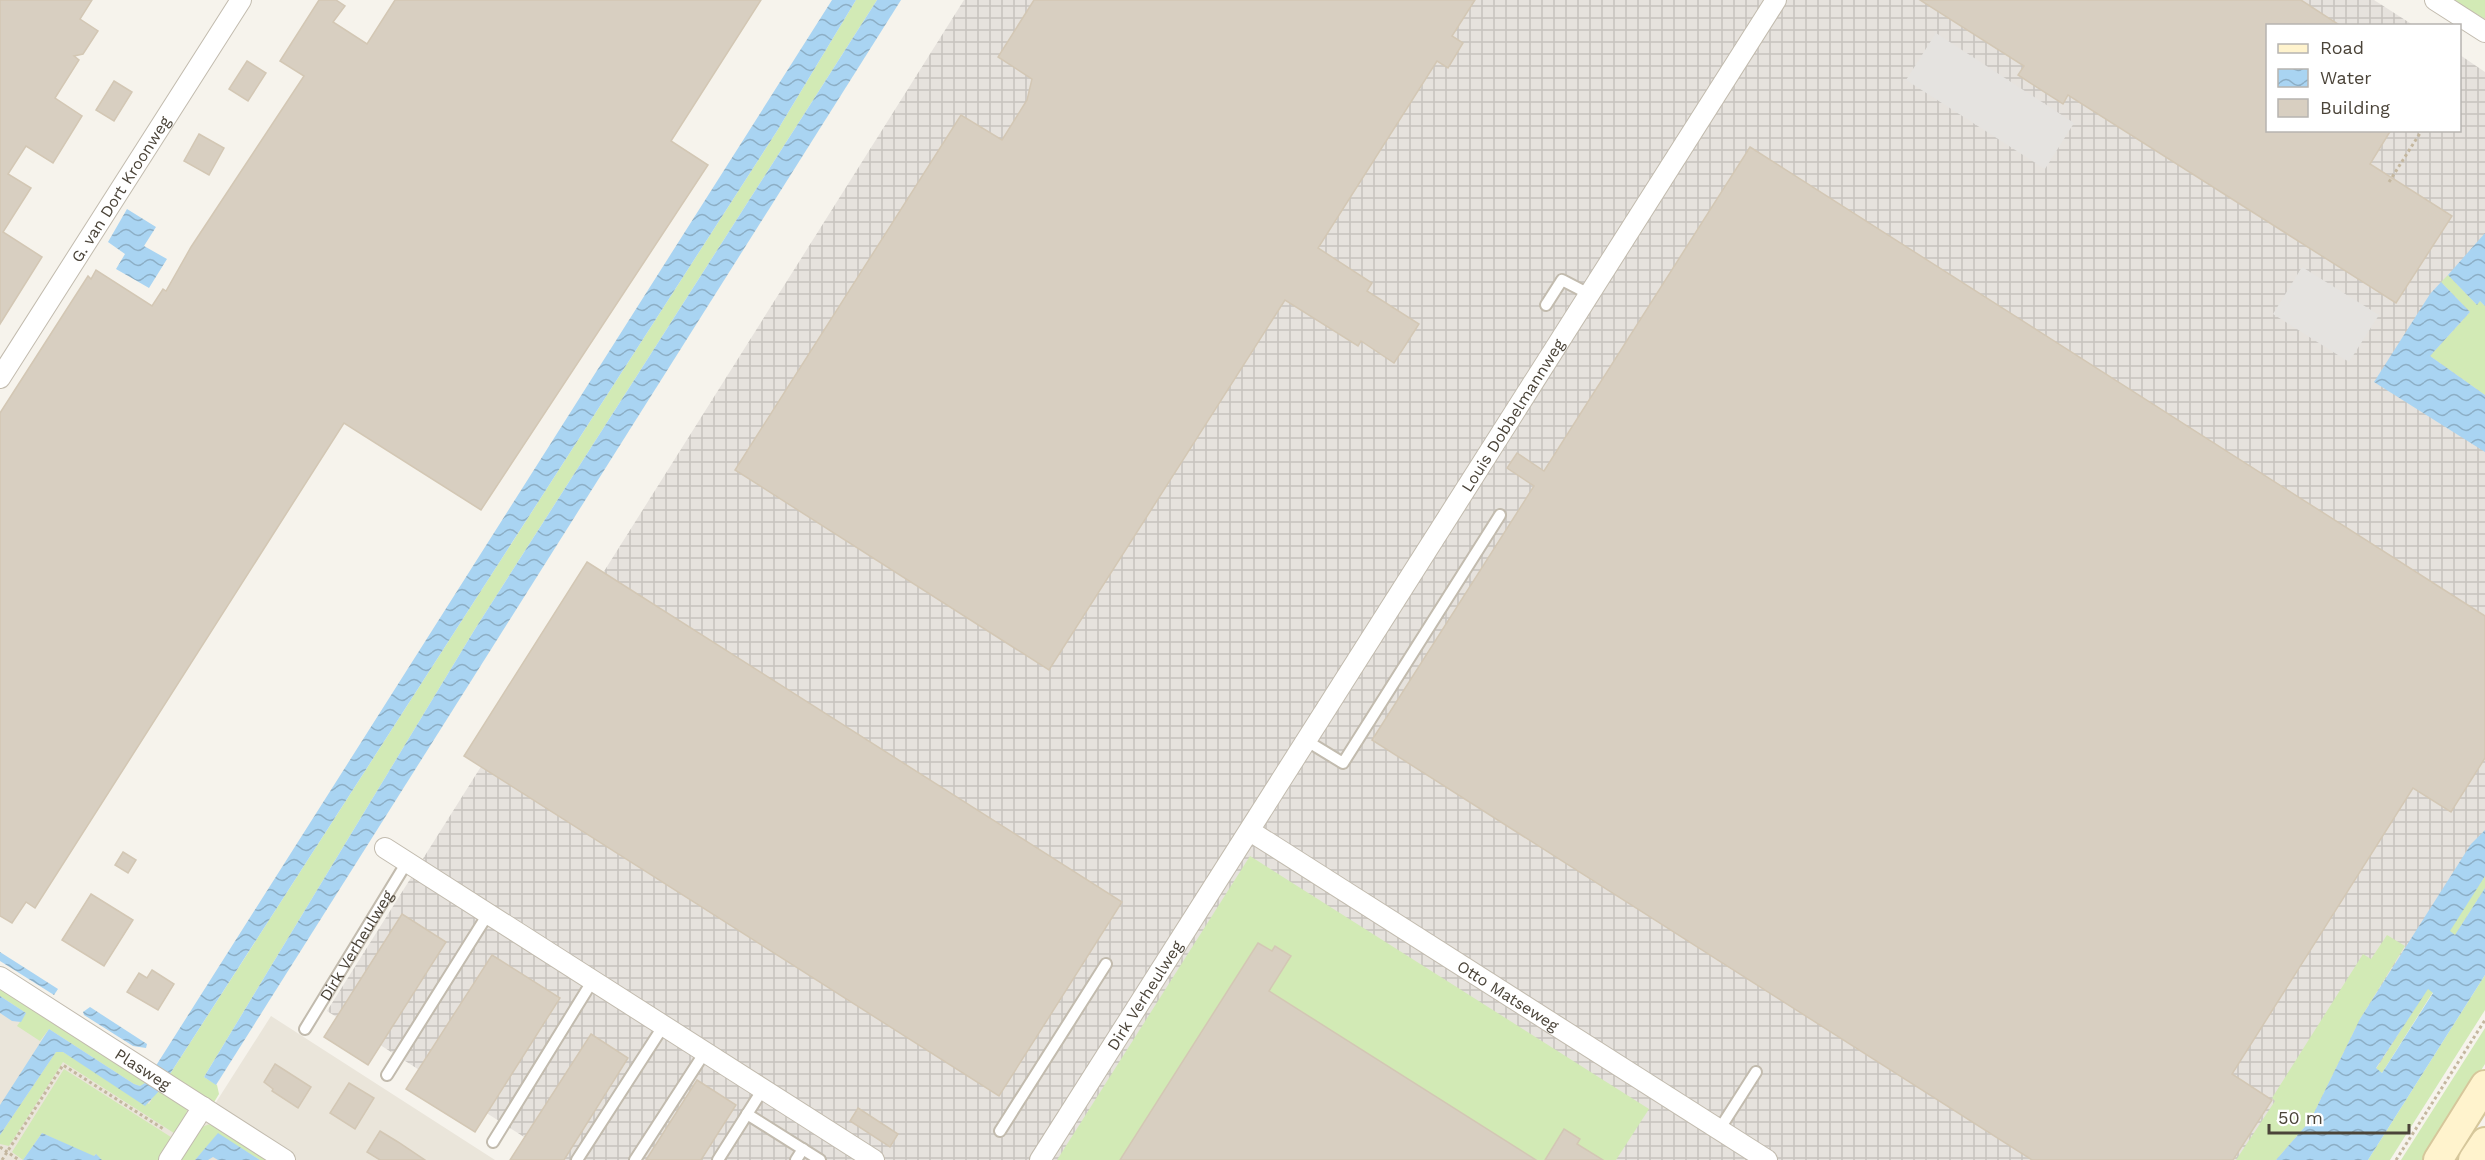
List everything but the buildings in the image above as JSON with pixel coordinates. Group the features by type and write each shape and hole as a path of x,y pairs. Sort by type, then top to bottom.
{"main road":[{"path":"2438,1160 2485,1085"},
{"path":"2473,1160 2485,1142"}],"street":[{"name":"G. van Dort Kroonweg","path":"0,378 241,0"},
{"name":"Louis Dobbelmannweg","path":"1250,831 1776,0"},
{"path":"2435,0 2485,32"},
{"name":"Otto Matseweg","path":"1250,831 1767,1160"},
{"name":"Dirk Verheulweg","path":"1040,1160 1250,831"},
{"path":"385,848 871,1159"},
{"name":"Plasweg","path":"0,977 285,1160"},
{"path":"169,1160 203,1107"}],"lane":[{"path":"1546,305 1562,280 1589,294"},
{"path":"1307,741 1343,763 1500,514"},
{"name":"Dirk Verheulweg","path":"305,1029 407,862"},
{"path":"387,1075 488,914"},
{"path":"1000,1131 1106,964"},
{"path":"493,1142 593,980"},
{"path":"577,1160 664,1025"},
{"path":"635,1160 705,1052"},
{"path":"1719,1130 1756,1072"},
{"path":"718,1160 763,1089"},
{"path":"747,1114 820,1160"},
{"path":"796,1160 803,1149"}],"path":[{"path":"2390,182 2421,132"},
{"path":"2396,1160 2485,1020"},
{"path":"2,1160 9,1153 63,1065 182,1141"},
{"path":"0,1147 20,1160"}],"shaded area":[{"path":"964,0 2374,0 2411,24 2266,24 2266,132 2461,132 2461,56 2485,72 2485,911 2323,1160 560,1160 327,1011"},
{"path":"1936,33 2074,123 2045,169 1906,80"},
{"path":"2302,267 2379,315 2349,362 2273,314"},
{"path":"0,989 206,1118 271,1016 495,1160 0,1160"}],"green space":[{"path":"856,0 877,0 475,629 204,1077 217,1085 219,1094 213,1104 170,1074 777,131"},
{"path":"2452,0 2485,0 2485,19"},
{"path":"2448,275 2476,304 2480,301 2485,306 2485,395 2430,356 2470,312 2441,282"},
{"path":"1250,856 1649,1109 1616,1160 1057,1160"},
{"path":"2485,876 2485,888 2455,935 2449,931"},
{"path":"2387,935 2405,946 2360,1019 2310,1121 2276,1160 2236,1160 2275,1101 2272,1098 2363,954 2371,959"},
{"path":"2485,975 2485,1010 2390,1160 2368,1160"},
{"path":"0,987 135,1073 145,1083 140,1086 134,1084 49,1029 40,1041 17,1026 26,1013 0,996"},
{"path":"2428,988 2433,992 2382,1073 2376,1069"},
{"path":"2485,1028 2485,1064 2424,1160 2401,1160"},
{"path":"56,1052 63,1052 149,1104 157,1090 165,1096 168,1093 186,1107 187,1111 177,1135 63,1062 9,1146 0,1144 0,1135"},
{"path":"64,1069 174,1139 160,1160 102,1160 95,1154 94,1157 42,1133 23,1160 12,1152"},
{"path":"215,1124 273,1160 260,1160 218,1134 195,1160 178,1160 199,1128"}],"water":[{"path":"832,0 856,0 777,131 159,1091 145,1106 63,1052 56,1052 0,1135 0,1105 49,1029 134,1084 140,1086 145,1083"},
{"path":"877,0 901,0 216,1085 204,1077 475,629"},
{"path":"127,209 156,227 144,246 167,259 149,288 116,269 125,254 108,242"},
{"path":"2485,233 2485,306 2480,301 2477,305 2448,275"},
{"path":"2441,282 2470,312 2430,356 2485,395 2485,452 2374,382 2430,294"},
{"path":"2485,830 2485,876 2450,931 2455,935 2485,888 2485,975 2368,1160 2276,1160 2310,1121 2360,1019 2471,844","holes":["2428,989 2433,993 2382,1073 2376,1068"]},
{"path":"0,952 58,989 54,995 0,961"},
{"path":"0,996 26,1013 21,1022 12,1021 0,1013"},
{"path":"90,1007 147,1044 146,1048 133,1046 84,1015 83,1012"},
{"path":"42,1133 94,1156 96,1154 102,1160 23,1160"},
{"path":"218,1133 260,1160 218,1160 213,1157 208,1160 195,1160"}]}
